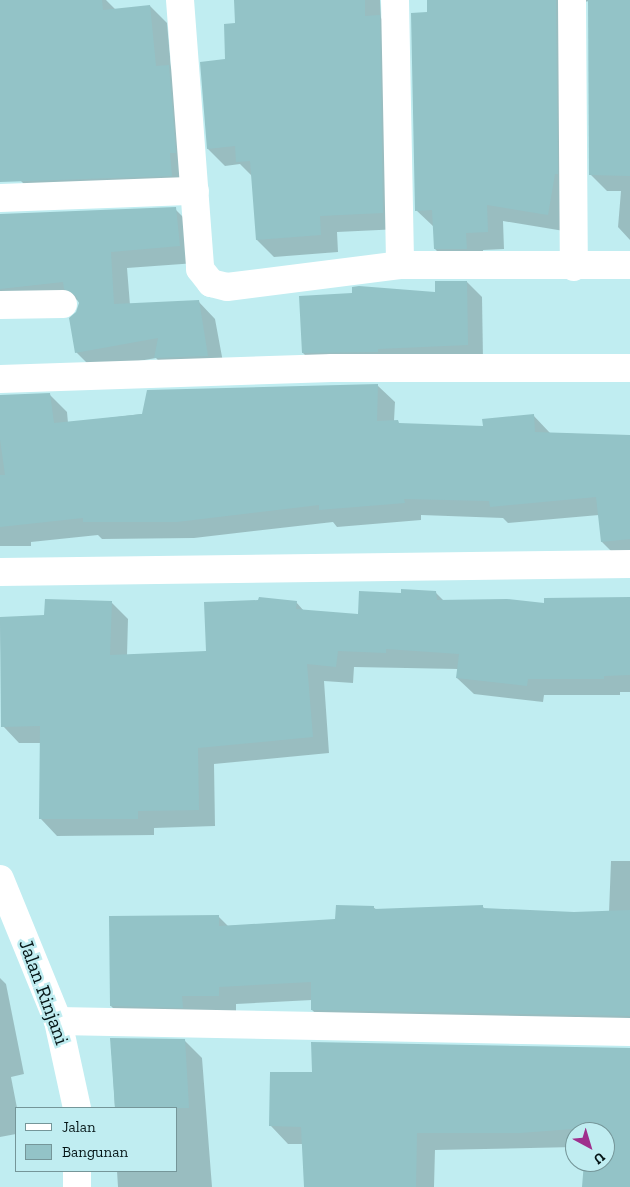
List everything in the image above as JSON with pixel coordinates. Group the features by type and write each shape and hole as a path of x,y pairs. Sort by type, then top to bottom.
{"street":[{"path":"180,0 200,269 211,283 227,287 400,266 574,267 630,265"},
{"path":"395,0 400,266"},
{"path":"572,0 574,267"},
{"path":"0,198 195,190"},
{"path":"0,305 64,304"},
{"path":"0,379 332,368 630,368"},
{"path":"0,572 630,564"},
{"name":"Jalan Rinjani","path":"0,879 58,1021 77,1107"},
{"path":"58,1021 630,1032"},
{"path":"77,1172 77,1187"}],"building":[{"path":"0,0 102,0 103,10 150,5 156,66 169,65 176,153 170,153 172,176 0,182"},
{"path":"234,0 365,0 365,16 380,15 383,213 320,216 321,235 256,240 250,161 236,162 235,146 207,149 200,62 225,59 224,24 235,23"},
{"path":"427,0 556,0 558,174 555,174 548,215 487,205 488,232 466,233 467,249 434,249 432,210 415,211 411,13 427,12"},
{"path":"588,0 630,0 630,176 589,175"},
{"path":"176,207 180,246 111,252 114,304 199,300 208,356 154,358 158,338 75,353 69,318 76,312 79,303 76,296 64,289 63,282 0,289 0,214"},
{"path":"435,281 467,281 468,345 378,349 378,352 302,353 299,296 352,293 352,287 359,286 435,292"},
{"path":"378,384 377,421 398,420 399,423 483,426 482,419 534,414 535,432 630,435 630,539 601,542 596,497 490,507 489,501 404,499 405,503 319,510 319,505 177,522 83,522 83,518 0,527 0,475 5,475 0,439 0,395 50,393 54,423 142,414 147,390"},
{"path":"401,589 436,591 437,600 507,599 544,603 544,598 630,597 630,675 604,676 604,679 528,679 527,686 456,678 459,654 386,649 386,653 338,651 336,667 307,664 313,737 198,748 199,810 138,811 138,819 39,819 40,726 1,727 0,617 44,615 45,599 112,601 110,655 206,651 204,602 258,600 259,597 297,601 296,609 358,614 359,591 401,593"},
{"path":"336,905 374,906 374,909 483,905 483,908 574,912 630,910 630,1016 311,1010 311,982 219,987 219,996 182,996 183,1008 110,1006 109,916 219,915 219,926 335,919"},
{"path":"110,1038 185,1039 189,1108 115,1107"},
{"path":"311,1042 630,1048 630,1187 582,1187 583,1172 615,1172 615,1122 565,1122 565,1130 520,1133 417,1133 416,1187 304,1187 301,1127 269,1126 270,1072 312,1072"}]}
